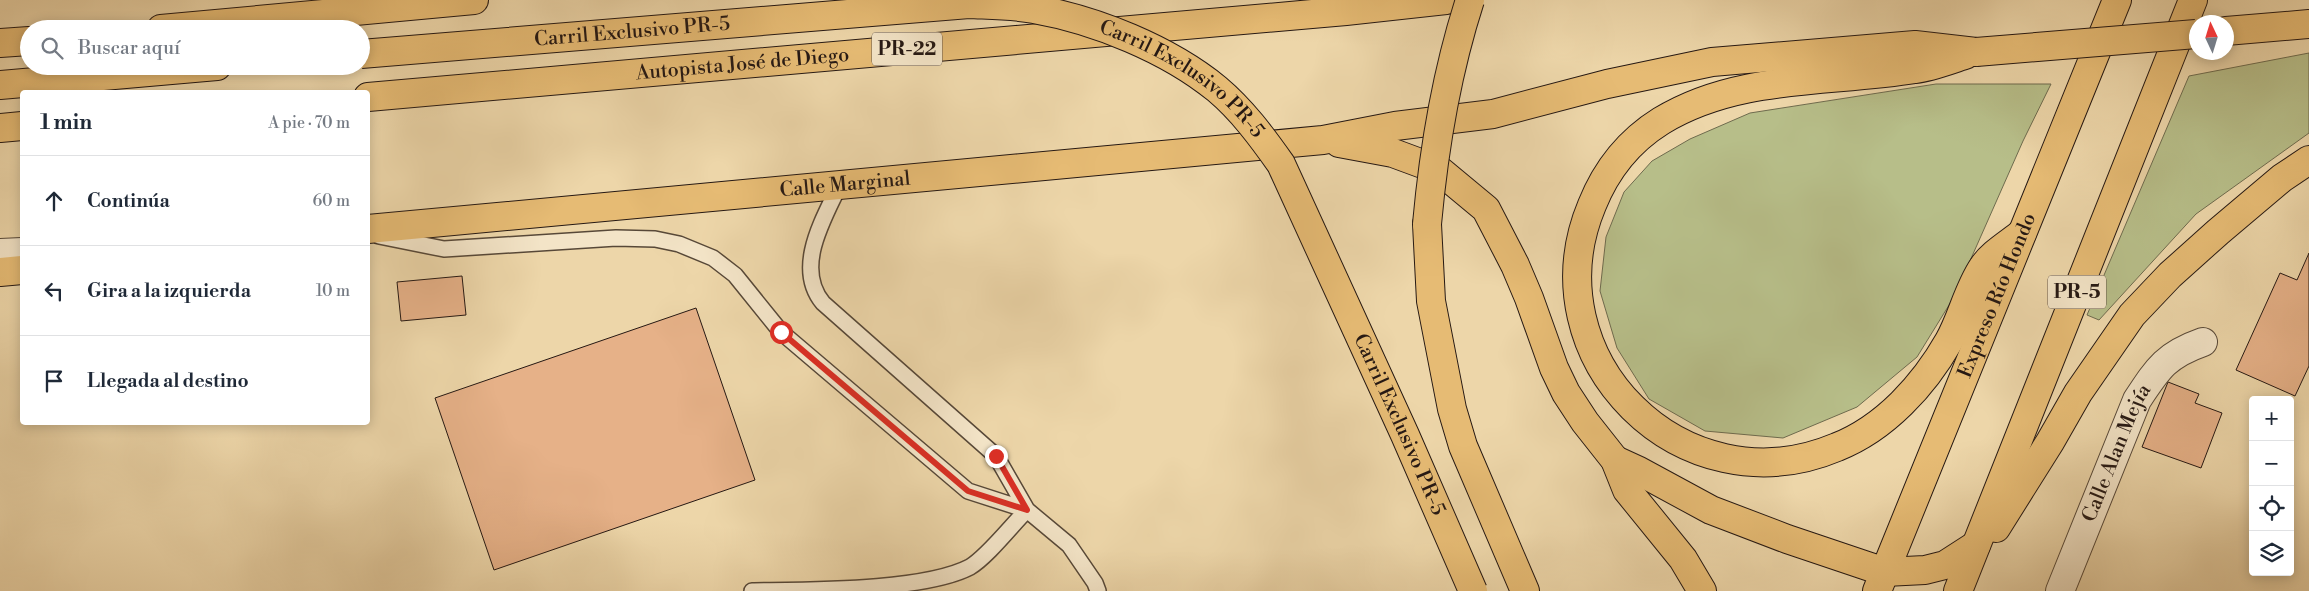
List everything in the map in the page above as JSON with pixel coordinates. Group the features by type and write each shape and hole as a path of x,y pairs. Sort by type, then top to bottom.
{"highway":[{"path":"258,20 474,0"},
{"name":"Autopista José de Diego","path":"370,96 1346,11 1446,0"},
{"path":"1470,0 1445,89 1432,174 1427,224 1431,301 1452,409 1463,446 1525,591"},
{"name":"Expreso Río Hondo","path":"1881,582 2117,0"},
{"name":"PR-5","path":"1959,588 2193,0"},
{"name":"Carril Exclusivo PR-5","path":"370,53 969,4 1033,8 1077,20 1144,43 1175,58 1218,90 1257,129 1281,164 1405,435 1473,591"},
{"path":"2234,30 2303,25"},
{"path":"1322,140 1395,126 1493,114 1607,84 1712,62 1915,45 1976,52 2189,35"},
{"path":"0,44 20,42"},
{"path":"1976,52 1917,69 1769,84 1742,89 1690,106 1660,122 1638,138 1605,176 1586,219 1579,241 1578,266 1582,322 1601,366 1616,389 1634,411 1650,425 1674,440 1700,452 1730,460 1774,461 1815,455 1838,447 1862,435 1884,421 1908,396 1928,373 1950,340 1983,265 2022,233"},
{"path":"0,85 110,75"},
{"path":"0,128 20,126"},
{"path":"1322,140 1393,153 1439,170 1486,209 1515,265 1554,368 1566,393 1585,422 1615,460 1627,490 1682,559 1702,591"},
{"name":"Calle Marginal","path":"370,229 1322,140"},
{"path":"1959,588 2050,442 2078,392 2132,315 2170,275 2218,232 2282,178 2309,160"},
{"path":"0,272 20,270"},
{"path":"1615,460 1710,510 1804,545 1881,582 1945,565 1976,545"}],"street":[{"path":"0,253 20,252"},
{"name":"Calle Alan Mejía","path":"2060,591 2136,400 2155,373 2169,358 2184,348 2203,342"}],"lane":[{"path":"839,186 819,229 812,252 811,279 814,292 823,303 996,456 1027,510 1069,545 1095,583 1098,591"},
{"path":"370,234 444,249 616,238 654,239 679,244 712,258 735,275 759,302 781,332 968,491 1027,510"},
{"path":"752,591 878,589 928,584 954,576 972,566 1027,510"}],"green space":[{"path":"2309,53 2309,133 2196,214 2099,320 2087,315 2189,76"},
{"path":"1936,84 2051,84 2023,141 1954,297 1917,357 1857,407 1783,438 1705,431 1649,399 1617,348 1600,291 1606,237 1624,192 1652,161 1690,139 1750,113"}],"building":[{"path":"2309,253 2309,366 2295,396 2236,370 2280,273 2297,280"},
{"path":"462,276 466,315 401,321 397,282"},
{"path":"696,308 755,480 494,570 435,398"},
{"path":"2168,382 2199,394 2195,403 2222,413 2201,468 2142,447"}],"route":[{"path":"781,332 968,491 1027,510 996,456"}]}
